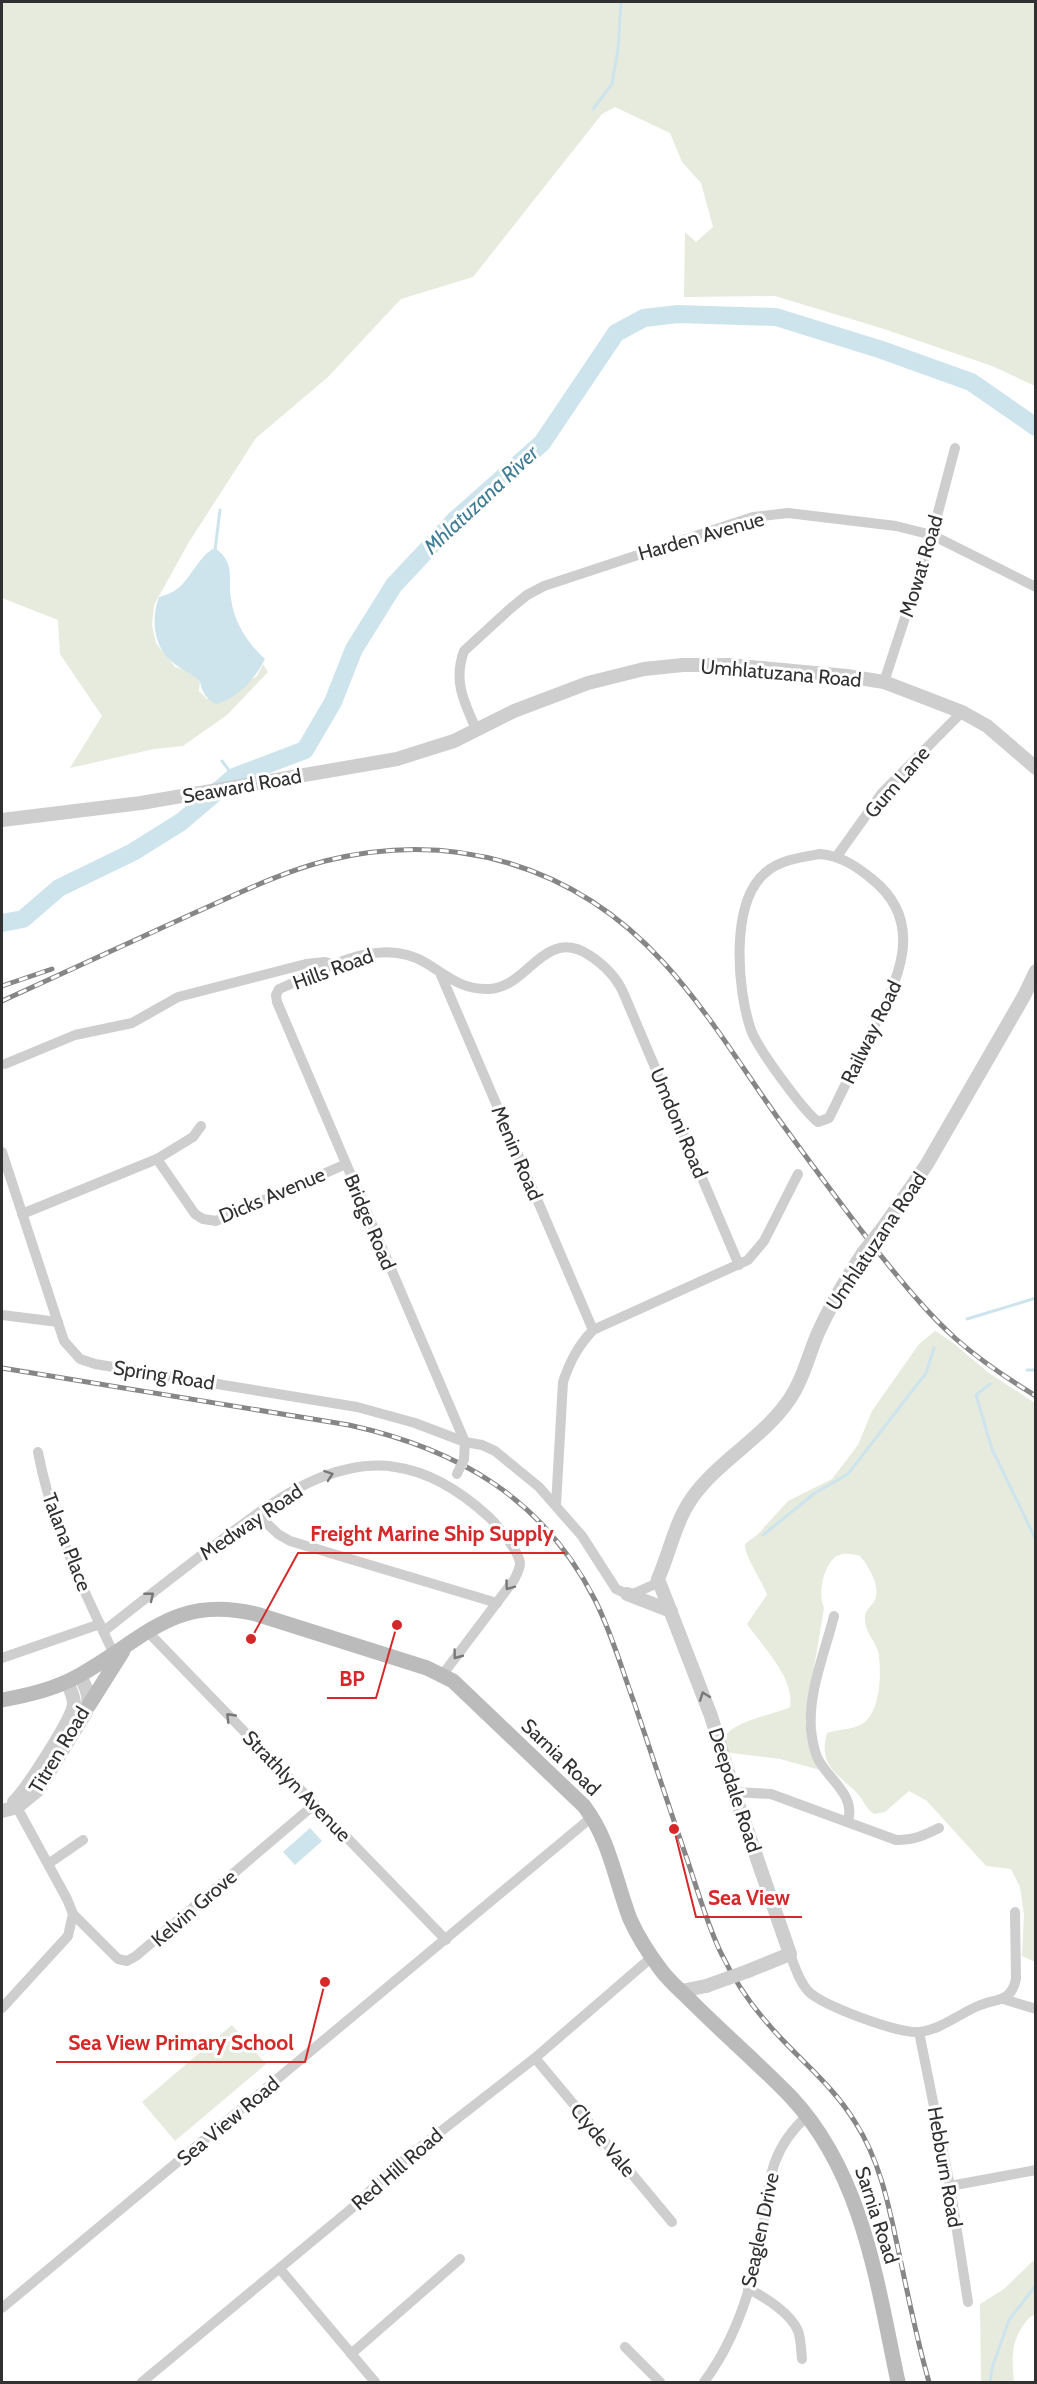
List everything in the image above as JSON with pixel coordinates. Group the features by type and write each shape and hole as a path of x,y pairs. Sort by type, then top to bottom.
{"main road":[{"name":"Sarnia Road","path":"2,1700 33,1694 73,1678 147,1631 178,1615 209,1608 240,1610 443,1674 453,1681 584,1806 608,1847 631,1920 652,1957 670,1982 790,2097 807,2116 836,2159 858,2212 874,2270 898,2382"},
{"path":"89,1705 120,1650"}],"street":[{"name":"Mowat Road","path":"884,682 932,535 955,448"},
{"name":"Harden Avenue","path":"476,729 459,690 459,664 464,651 527,595 544,586 753,517 788,513 896,526 932,535 1035,587"},
{"name":"Umhlatuzana Road","path":"476,729 588,683 644,669 683,665 729,665 847,676 884,682 962,712 987,726 1035,768"},
{"name":"Gum Lane","path":"837,856 882,793 962,712"},
{"name":"Seaward Road","path":"2,820 141,803 397,759 454,741 476,729"},
{"name":"Railway Road","path":"820,854 837,856 874,880 890,898 898,913 904,945 898,977 884,1006 829,1118 818,1122 761,1051 751,1031 742,988 740,930 749,892 767,871 802,856 820,854"},
{"name":"Hills Road","path":"277,1002 276,995 279,989 370,952 398,952 426,963 441,975 475,988 496,988 509,984 547,952 574,948 597,961 618,982"},
{"path":"5,1064 75,1035 132,1023 178,997 306,964 325,962 336,965"},
{"name":"Umhlatuzana Road","path":"658,1579 682,1515 692,1498 788,1402 800,1382 832,1302 863,1253 927,1164 1024,996 1035,971"},
{"name":"Menin Road","path":"441,975 593,1330"},
{"name":"Umdoni Road","path":"618,982 739,1265"},
{"name":"Bridge Road","path":"277,1002 465,1442"},
{"path":"22,1214 157,1159 193,1137 201,1126"},
{"name":"Spring Road","path":"2,1152 64,1341 70,1351 80,1359 95,1364 357,1407 416,1423 465,1442"},
{"name":"Dicks Avenue","path":"157,1159 195,1214 203,1219 216,1221 346,1164"},
{"path":"556,1505 563,1382 574,1353 593,1330 748,1260 764,1241 798,1174"},
{"path":"2,1315 58,1322"},
{"path":"451,1487 464,1459 465,1442 495,1451 517,1467 556,1505 582,1536 616,1589 671,1611"},
{"name":"Talana Place","path":"38,1452 47,1493 102,1627"},
{"name":"Medway Road","path":"2,1658 102,1627 257,1514 306,1484 360,1467 394,1467 425,1475 451,1487 470,1500 493,1521 520,1560 514,1580 443,1674"},
{"path":"257,1514 278,1534 290,1541 497,1603"},
{"path":"627,1594 644,1591 658,1579"},
{"name":"Deepdale Road","path":"658,1579 711,1716 734,1792 790,1954 802,1982 819,1999 835,2007 896,2029 919,2032"},
{"path":"834,1616 816,1685 811,1712 811,1730 817,1758 848,1800 851,1810 848,1821"},
{"path":"102,1627 120,1650"},
{"name":"Strathlyn Avenue","path":"147,1631 446,1940"},
{"name":"Titren Road","path":"9,1807 38,1790 89,1705 89,1696 73,1678"},
{"name":"Titren Road","path":"9,1807 29,1785 72,1713 73,1678"},
{"path":"734,1792 771,1794 848,1821 885,1838 896,1840 917,1838 939,1828"},
{"name":"Kelvin Grove","path":"73,1914 118,1959 127,1960 136,1956 315,1804"},
{"path":"2,2008 64,1941 72,1926 73,1914 48,1864 9,1807"},
{"name":"Sea View Road","path":"2,2308 592,1817"},
{"path":"48,1864 83,1840"},
{"path":"919,2032 978,2006 1003,1999 1014,1988 1016,1979 1015,1912"},
{"path":"681,1991 706,1986 790,1954"},
{"name":"Red Hill Road","path":"142,2382 280,2269 404,2161 535,2058 652,1957"},
{"path":"1003,1999 1035,2009"},
{"name":"Hebburn Road","path":"919,2032 950,2186 968,2302"},
{"name":"Clyde Vale","path":"535,2058 672,2222"},
{"name":"Seaglen Drive","path":"704,2382 729,2339 748,2288 759,2253 766,2193 774,2165 786,2138 807,2116"},
{"path":"950,2186 1035,2170"},
{"path":"351,2354 460,2259"},
{"path":"280,2269 375,2382"},
{"path":"748,2288 764,2297 793,2322 800,2338 802,2358"},
{"path":"625,2347 660,2382"}],"shaded area":[{"path":"2,2 1035,2 1035,386 992,366 884,329 775,296 684,297 685,232 696,242 713,227 701,183 682,162 670,133 615,107 602,114 473,277 401,299 328,377 256,438 189,542 154,605 152,625 156,643 175,667 192,672 200,679 199,691 207,699 218,700 257,676 263,664 268,672 227,715 183,746 154,749 70,768 102,716 60,654 58,620 2,598"},
{"path":"935,1331 989,1373 1035,1403 1035,1962 1022,1956 1024,1915 1020,1887 1011,1869 986,1866 927,1801 909,1791 885,1812 874,1814 827,1760 825,1744 827,1733 862,1724 873,1711 879,1690 878,1651 865,1622 866,1613 874,1602 876,1590 870,1571 860,1556 845,1554 837,1556 828,1565 823,1580 821,1595 824,1608 805,1722 813,1760 820,1770 780,1759 731,1753 724,1744 726,1736 733,1729 790,1707 788,1685 783,1674 747,1624 767,1595 747,1555 745,1544 758,1534 788,1501 832,1479 858,1445 872,1411 919,1344"},
{"path":"232,2025 266,2064 175,2141 142,2102"},
{"path":"1035,2259 1035,2315 1025,2323 1014,2344 1014,2382 981,2382 980,2304 1004,2289"}],"water":[{"path":"215,548 222,554 229,566 231,599 239,624 253,647 265,659 245,687 232,697 216,704 205,694 200,681 169,659 159,643 155,625 159,597 173,592 182,585 204,556"},
{"path":"310,1828 322,1841 295,1865 283,1852"}],"waterway":[{"path":"593,109 612,84 618,49 621,2"},
{"name":"Mhlatuzana River","path":"2,923 23,919 59,888 133,852 181,822 234,777 305,750 333,702 354,649 394,585 455,520 542,443 616,333 644,318 678,314 776,317 882,350 971,382 1036,427"},
{"path":"215,550 220,510"},
{"path":"222,761 234,777"},
{"path":"967,1319 1036,1298"},
{"path":"763,1535 815,1493 848,1474 926,1373 934,1348"},
{"path":"1027,1370 1036,1370"},
{"path":"990,1384 976,1395 992,1449 1036,1540"},
{"path":"990,2382 992,2368 1009,2320 1036,2285"}],"railway":[{"path":"2,1001 257,885 325,861 373,852 419,850 465,853 509,863 551,879 591,901 629,929 664,963 710,1020 840,1203 915,1297 965,1347 1036,1396"},
{"path":"2,986 52,969"},
{"path":"2,1368 349,1425 389,1435 461,1464 493,1483 523,1506 550,1533 574,1564 607,1626 707,1918 725,1961 742,1990 762,2017 846,2108 870,2151 894,2228 929,2382"}],"place":[{"name":"BP","path":"397,1625"},
{"name":"Freight Marine Ship Supply","path":"251,1639"},
{"name":"Sea View","path":"674,1829"},
{"name":"Sea View Primary School","path":"325,1982"}]}
